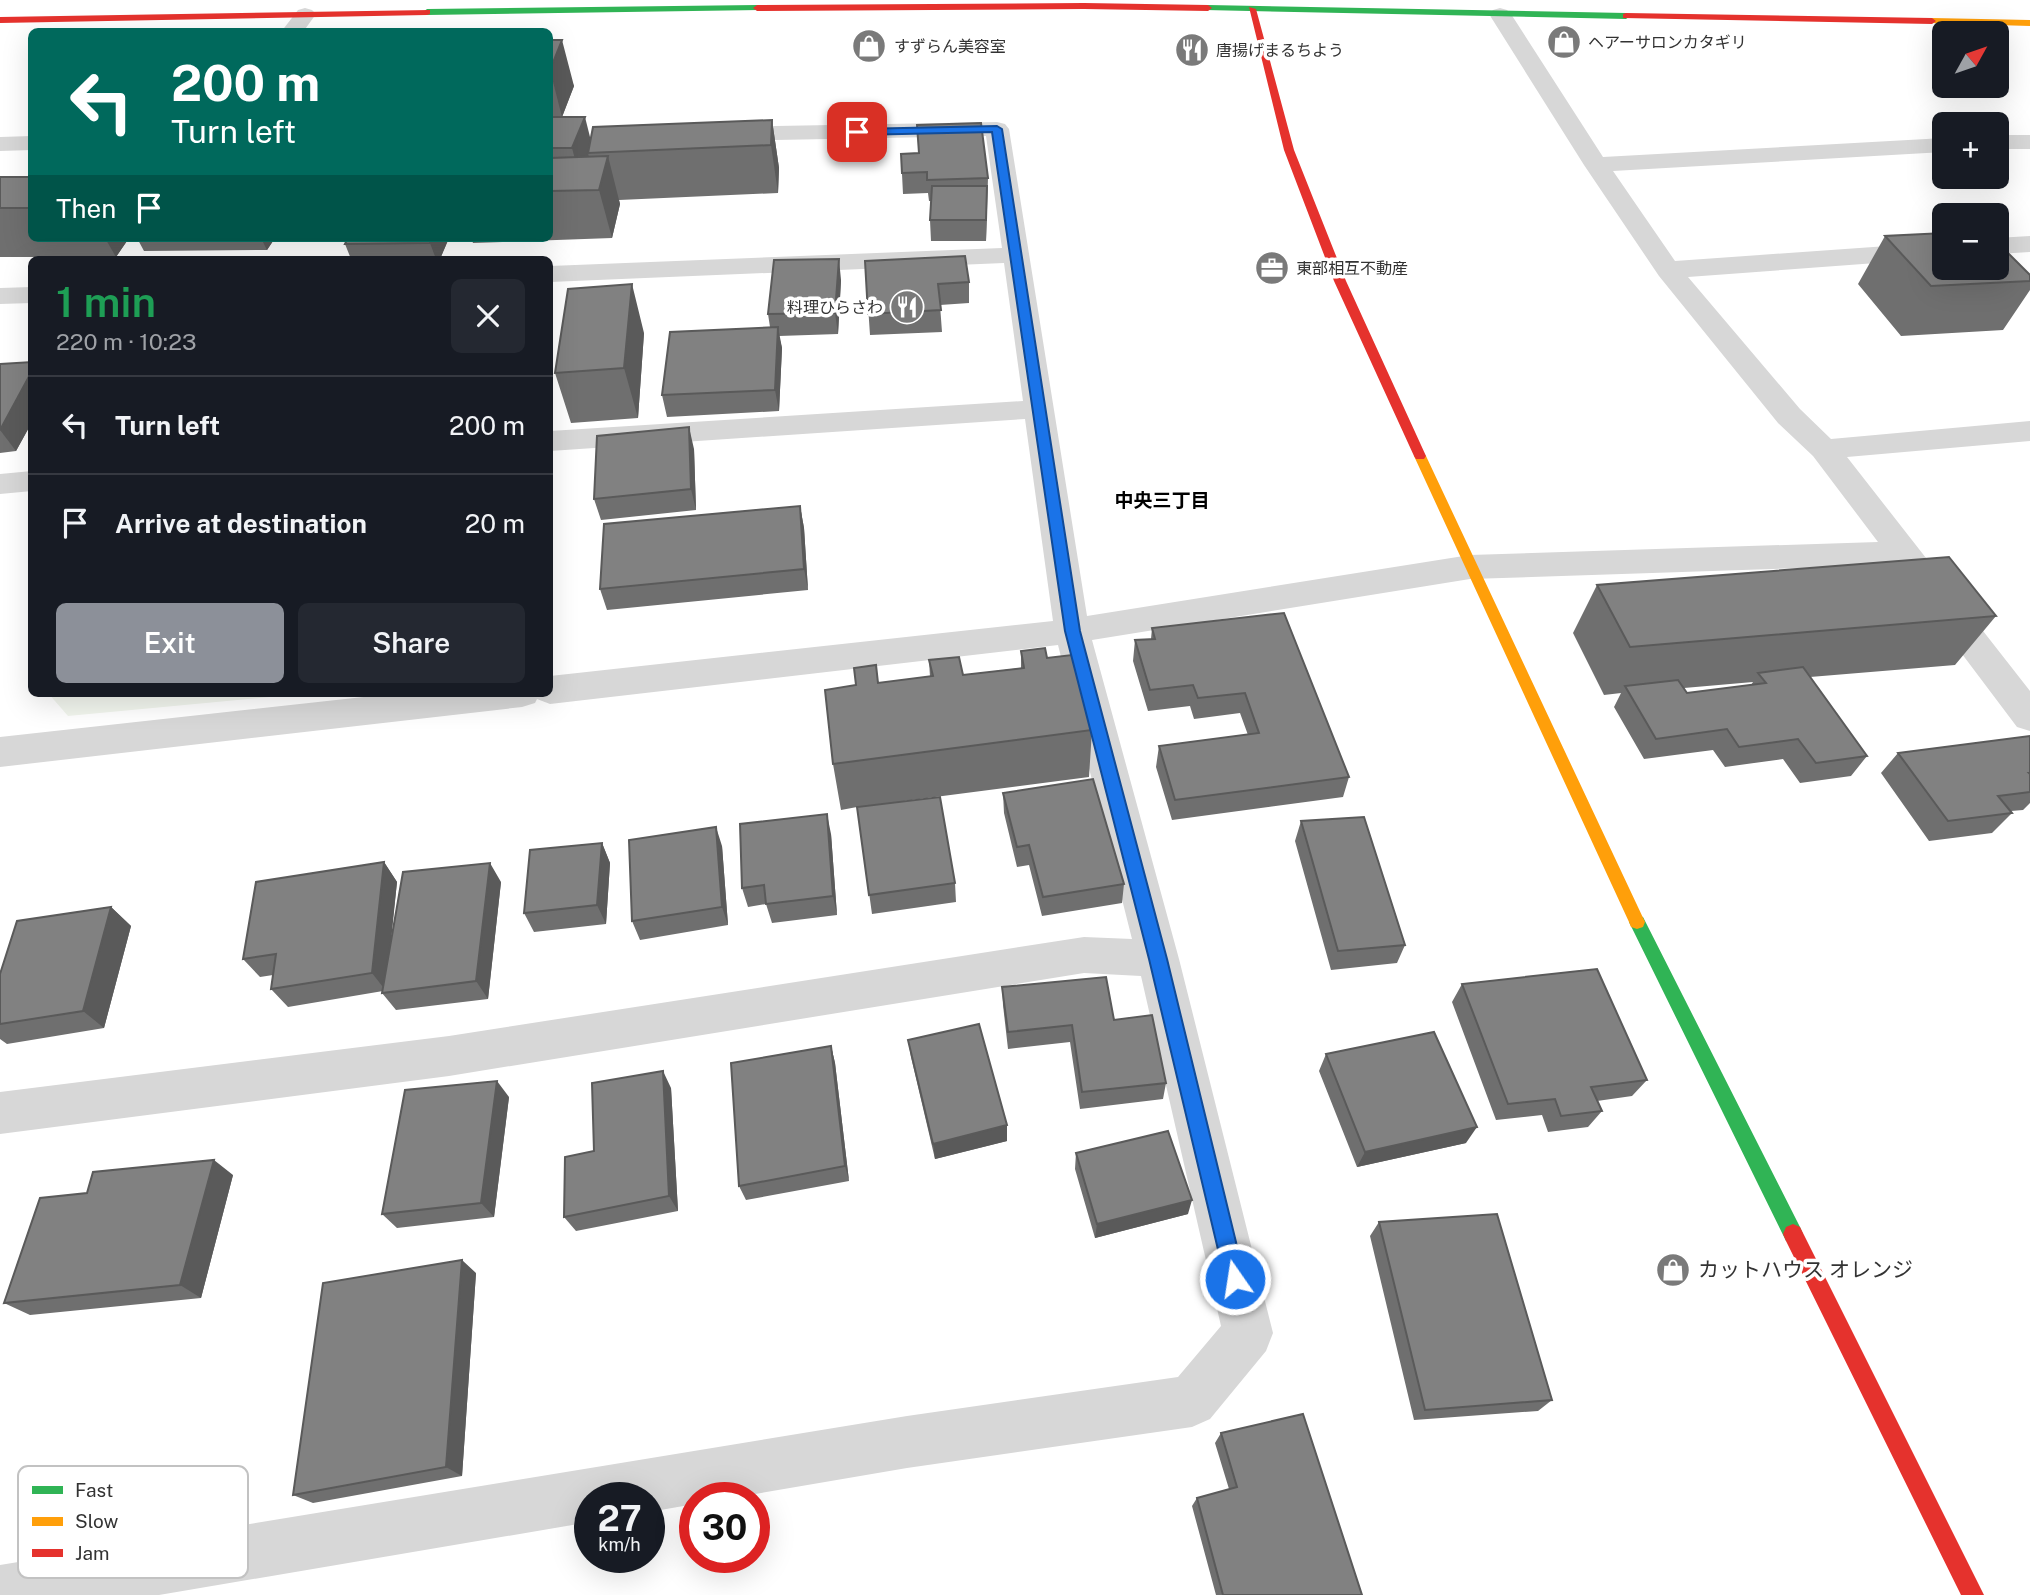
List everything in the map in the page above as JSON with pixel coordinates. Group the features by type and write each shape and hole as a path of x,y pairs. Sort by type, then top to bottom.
{"street":[{"path":"0,20 888,3 2030,23"},
{"path":"1252,9 1289,150 1340,281 1470,567 1635,918 1973,1595"},
{"path":"294,28 305,14"},
{"path":"1500,14 1596,165 1668,270 1789,416 1824,449 2030,716"},
{"path":"248,1557 907,1442 1192,1401 1248,1333 1158,959 1072,631 997,129 703,135"},
{"path":"2009,142 2030,142"},
{"path":"0,144 28,143"},
{"path":"1596,165 1932,146"},
{"path":"2009,245 2030,244"},
{"path":"1668,270 1932,251"},
{"path":"553,274 1016,255"},
{"path":"0,296 28,295"},
{"path":"553,441 1038,409"},
{"path":"1824,449 2030,431"},
{"path":"0,484 28,481"},
{"path":"553,690 1072,631 1470,567 1905,553"},
{"path":"0,752 487,697"},
{"path":"0,1113 449,1056 1084,955 1158,959"},
{"path":"0,1593 64,1589 127,1578"}],"shaded area":[{"path":"51,697 270,697 68,716"}],"building":[{"path":"553,40 562,40 553,62"},
{"path":"553,117 585,117 572,148 553,148"},
{"path":"772,120 771,145 588,153 593,127"},
{"path":"981,123 988,178 927,180 927,172 902,173 901,154 919,153 917,125"},
{"path":"608,156 599,190 553,191 553,158"},
{"path":"0,177 28,177 28,208 0,208"},
{"path":"932,186 987,186 986,220 930,220"},
{"path":"1932,234 1932,280 2009,280 2009,254 2030,275 2030,281 1931,286 1885,236"},
{"path":"346,242 430,242 430,243 345,244"},
{"path":"965,256 969,282 938,284 941,310 868,314 865,261"},
{"path":"839,259 835,313 768,314 774,260"},
{"path":"632,284 624,368 555,373 568,289"},
{"path":"778,327 775,390 662,395 670,332"},
{"path":"28,362 28,378 0,430 0,364"},
{"path":"689,427 691,489 594,499 597,436"},
{"path":"800,506 804,569 600,589 604,524"},
{"path":"1949,557 1996,616 1630,647 1597,585"},
{"path":"1284,613 1349,777 1175,800 1159,746 1259,733 1245,693 1198,698 1193,685 1150,690 1135,640 1155,639 1152,628"},
{"path":"1045,648 1047,658 1072,655 1092,730 833,764 825,690 856,685 854,668 876,665 878,683 933,676 929,660 959,657 963,675 1024,668 1021,651"},
{"path":"1803,667 1867,756 1816,763 1798,739 1739,747 1727,729 1656,739 1625,686 1678,680 1687,693 1766,683 1758,673"},
{"path":"2030,736 2030,792 1998,796 2012,813 1948,821 1898,753"},
{"path":"1093,779 1124,884 1043,897 1029,845 1017,847 1003,793"},
{"path":"940,797 955,883 869,895 857,807"},
{"path":"827,814 833,896 766,904 764,885 742,888 740,824"},
{"path":"1364,817 1405,945 1338,951 1301,821"},
{"path":"716,827 722,907 632,921 629,840"},
{"path":"602,843 597,905 524,913 530,850"},
{"path":"384,862 372,973 271,989 276,954 243,959 256,882"},
{"path":"490,863 476,981 382,993 403,872"},
{"path":"111,907 83,1011 0,1024 0,974 17,921"},
{"path":"1597,969 1647,1080 1591,1087 1602,1111 1561,1116 1555,1099 1508,1104 1462,984"},
{"path":"1106,977 1114,1020 1152,1015 1166,1083 1082,1092 1072,1025 1008,1032 1002,987"},
{"path":"979,1024 1007,1125 933,1144 908,1040"},
{"path":"1434,1032 1477,1127 1365,1152 1326,1054"},
{"path":"831,1046 845,1166 739,1186 731,1063"},
{"path":"663,1071 669,1196 564,1217 565,1157 594,1151 592,1083"},
{"path":"497,1081 481,1203 382,1214 405,1090"},
{"path":"1168,1131 1192,1200 1097,1224 1076,1153"},
{"path":"214,1160 180,1285 4,1303 40,1198 87,1193 93,1172"},
{"path":"1497,1214 1552,1400 1425,1410 1379,1222"},
{"path":"462,1260 446,1467 293,1495 323,1283"},
{"path":"1303,1414 1362,1595 1223,1595 1197,1498 1237,1487 1221,1433"}],"traffic: fast":[{"path":"427,12 757,8"},
{"path":"1208,8 1626,16"},
{"path":"1637,922 1793,1234"}],"traffic: slow":[{"path":"2009,23 2030,23"},
{"path":"1420,456 1637,922"}],"traffic: jam":[{"path":"757,8 1208,8"},
{"path":"1252,9 1289,150 1340,281 1420,456"},
{"path":"0,20 427,12"},
{"path":"1626,16 1932,21"},
{"path":"1793,1234 1973,1595"}],"place":[{"name":"ヘアーサロンカタギリ","path":"1564,42"},
{"name":"すずらん美容室","path":"869,46"},
{"name":"唐揚げまるちよう","path":"1192,50"},
{"name":"東部相互不動産","path":"1272,268"},
{"name":"料理ひらさわ","path":"907,307"},
{"name":"カットハウス オレンジ","path":"1673,1270"}],"district":[{"name":"中央三丁目","path":"1162,500"}],"route":[{"path":"857,132 997,129 1072,631 1158,959 1235,1279"}]}
